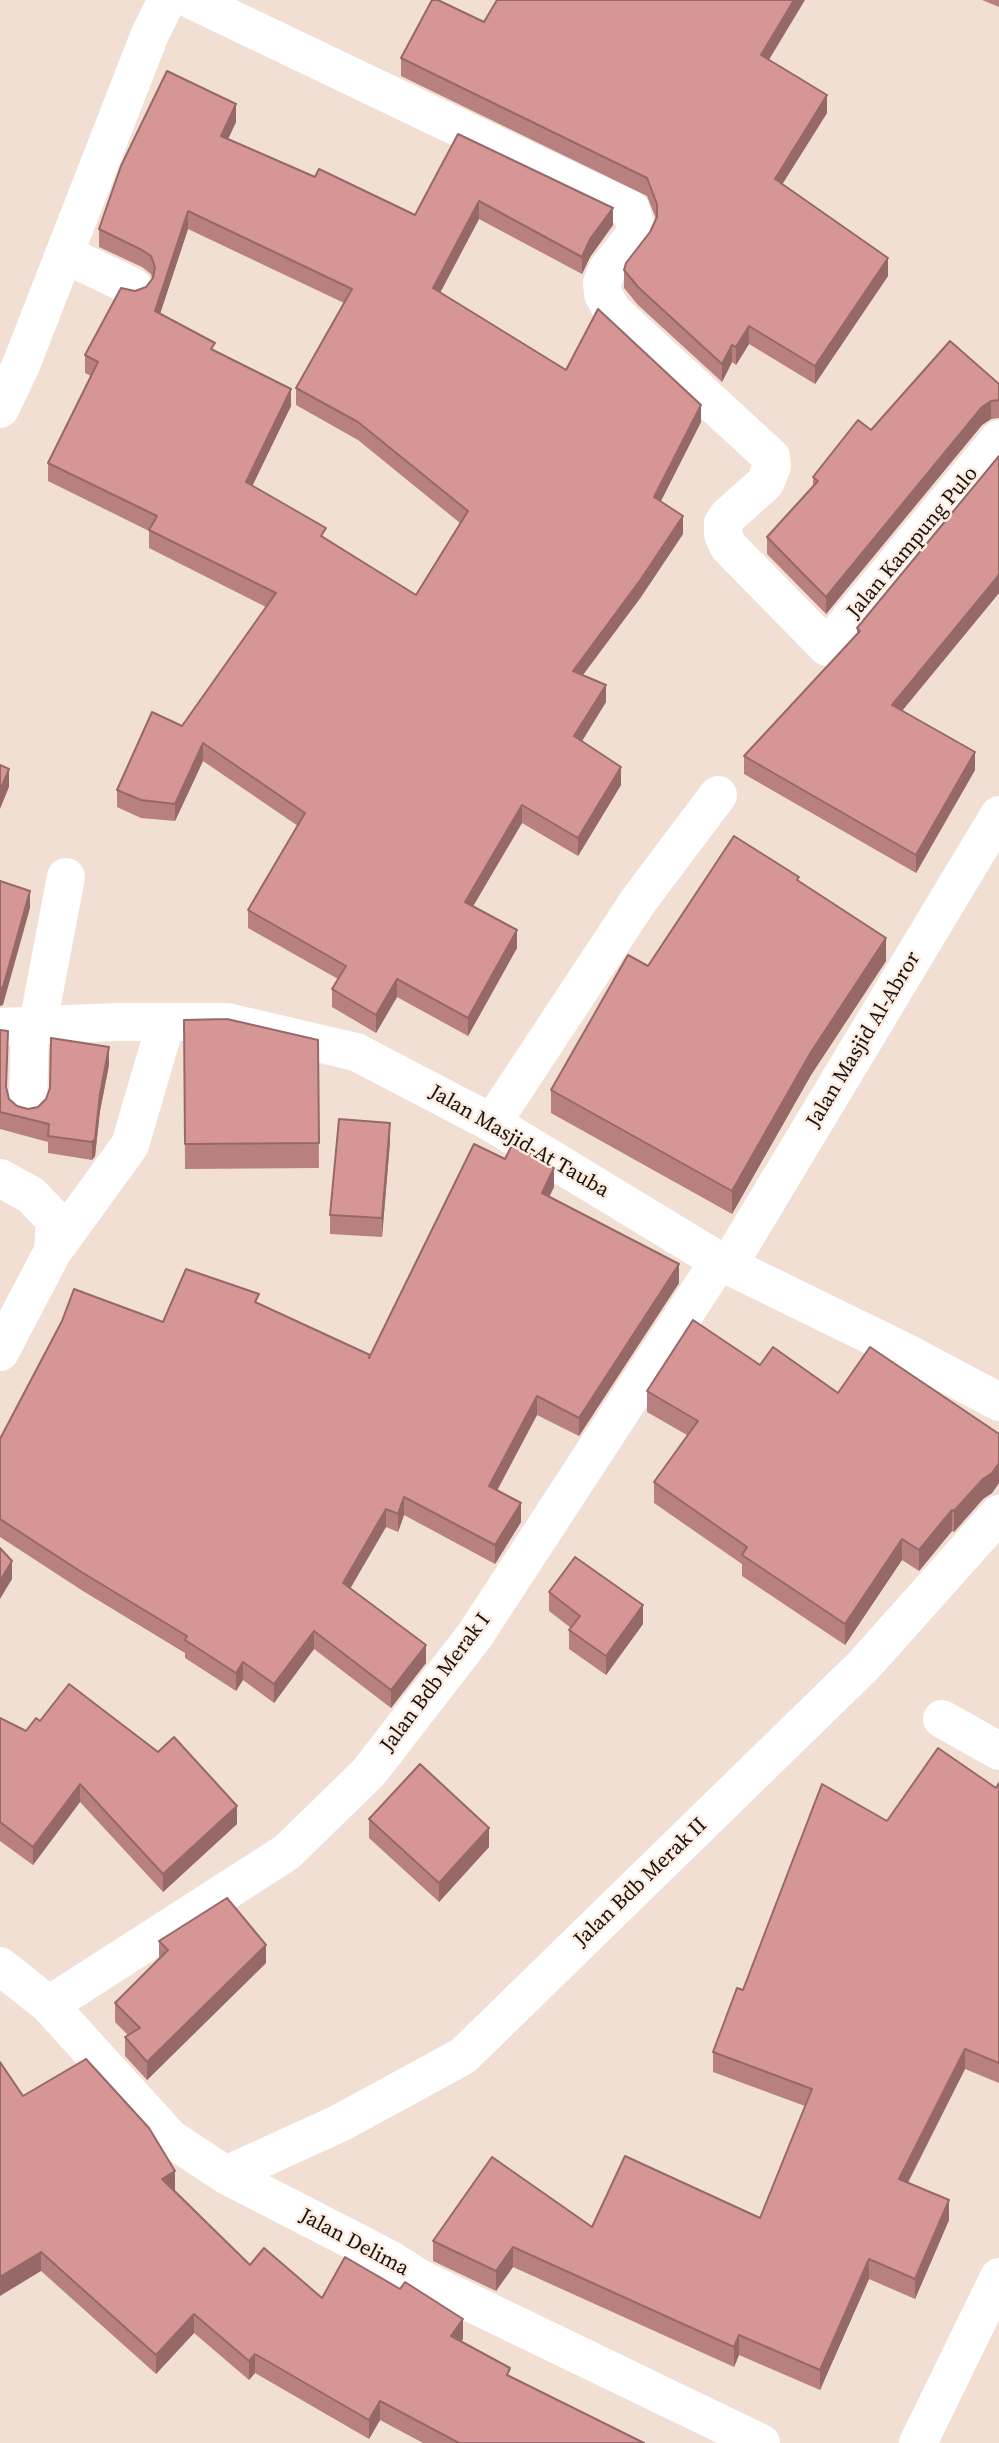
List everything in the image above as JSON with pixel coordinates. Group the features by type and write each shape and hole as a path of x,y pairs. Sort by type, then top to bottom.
{"street":[{"path":"0,409 21,365 150,34 167,0"},
{"name":"Jalan Kampung Pulo","path":"192,0 631,211 636,228 633,237 607,270 602,283 603,294 611,309 623,321 771,457 770,474 765,483 728,516 723,523 723,534 728,546 827,647 999,439"},
{"path":"64,254 133,287"},
{"path":"492,1123 639,900 718,795"},
{"name":"Jalan Masjid Al-Abror","path":"724,1262 999,815"},
{"path":"28,1105 23,1025 66,877"},
{"path":"0,1352 53,1251 130,1145 166,1022"},
{"name":"Jalan Masjid-At Tauba","path":"23,1025 227,1022 356,1052 492,1123 724,1262 999,1402"},
{"path":"0,1178 31,1195 55,1220 53,1251"},
{"name":"Jalan Bdb Merak I","path":"49,2005 287,1852 369,1772 475,1636 724,1262"},
{"name":"Jalan Bdb Merak II","path":"226,2175 340,2123 463,2056 864,1665 999,1514"},
{"path":"942,1719 999,1751"},
{"name":"Jalan Delima","path":"0,1966 49,2005 170,2138 226,2175 391,2260 419,2278 761,2443"},
{"path":"918,2443 999,2277"}],"building":[{"path":"432,0 438,0 484,22 497,0 794,0 761,55 827,95 775,179 888,258 815,366 749,326 736,347 732,345 722,364 638,287 624,270 657,217 657,204 647,178 401,58"},
{"path":"167,71 236,104 221,136 315,177 319,169 415,215 458,134 613,208 590,239 582,257 479,201 433,288 566,370 598,309 701,405 654,497 683,516 641,579 573,671 606,685 574,736 621,767 578,838 522,805 465,902 517,930 468,1018 397,979 376,1015 332,989 346,966 248,910 305,813 203,743 175,804 141,800 117,790 152,712 182,726 276,593 149,530 157,516 48,463 98,362 85,355 121,288 135,291 146,287 153,278 155,267 151,256 99,229 121,166","holes":["188,211 352,289 296,388 358,422 468,511 416,595 321,536 326,528 246,482 291,389 211,349 215,343 155,311"]},
{"path":"950,341 999,384 999,400 991,401 982,407 826,597 767,537 818,481 813,477 858,420 871,430"},
{"path":"999,456 999,575 892,705 975,752 916,855 744,756 860,631 857,628"},
{"path":"0,765 9,769 0,791"},
{"path":"734,836 799,877 797,880 886,938 811,1052 732,1191 551,1090 628,955 648,966"},
{"path":"0,881 30,891 3,987 0,988"},
{"path":"227,1019 318,1040 319,1143 185,1144 184,1020"},
{"path":"0,1030 8,1031 6,1087 9,1099 17,1106 28,1109 38,1107 46,1099 50,1088 51,1038 109,1047 95,1139 92,1142 48,1136 49,1124 0,1112"},
{"path":"339,1119 390,1123 382,1218 330,1215"},
{"path":"513,1143 554,1168 542,1193 679,1264 579,1418 537,1396 489,1486 521,1503 495,1545 404,1497 398,1514 386,1509 343,1583 426,1645 391,1690 314,1631 274,1684 243,1662 236,1673 185,1640 187,1636 0,1519 0,1439 62,1321 74,1289 163,1322 186,1269 259,1294 255,1302 370,1355 369,1358 474,1144 505,1159"},
{"path":"693,1320 760,1365 773,1347 838,1393 870,1347 999,1434 999,1463 992,1473 952,1510 919,1550 902,1539 845,1624 742,1555 747,1547 654,1482 698,1421 647,1391"},
{"path":"0,1548 12,1561 0,1581"},
{"path":"575,1557 643,1605 606,1656 569,1630 580,1616 549,1592"},
{"path":"69,1684 158,1752 174,1737 237,1806 163,1874 80,1784 33,1847 0,1822 0,1718 26,1731 36,1718 40,1721"},
{"path":"938,1748 996,1788 999,1783 999,2063 965,2049 899,2179 949,2200 915,2279 869,2259 820,2370 739,2335 734,2347 513,2247 496,2271 433,2241 492,2157 592,2227 625,2156 760,2218 812,2089 713,2052 737,1988 743,1990 822,1784 887,1821"},
{"path":"420,1764 489,1828 439,1883 369,1819"},
{"path":"227,1898 266,1945 147,2062 125,2037 140,2028 115,2003 168,1950 159,1941"},
{"path":"86,2059 149,2128 175,2171 162,2179 250,2265 264,2248 322,2298 345,2257 400,2289 405,2282 463,2319 451,2336 510,2368 507,2375 644,2443 459,2443 380,2401 369,2420 255,2354 249,2361 194,2314 156,2355 41,2252 0,2277 0,2062 23,2096"}]}
